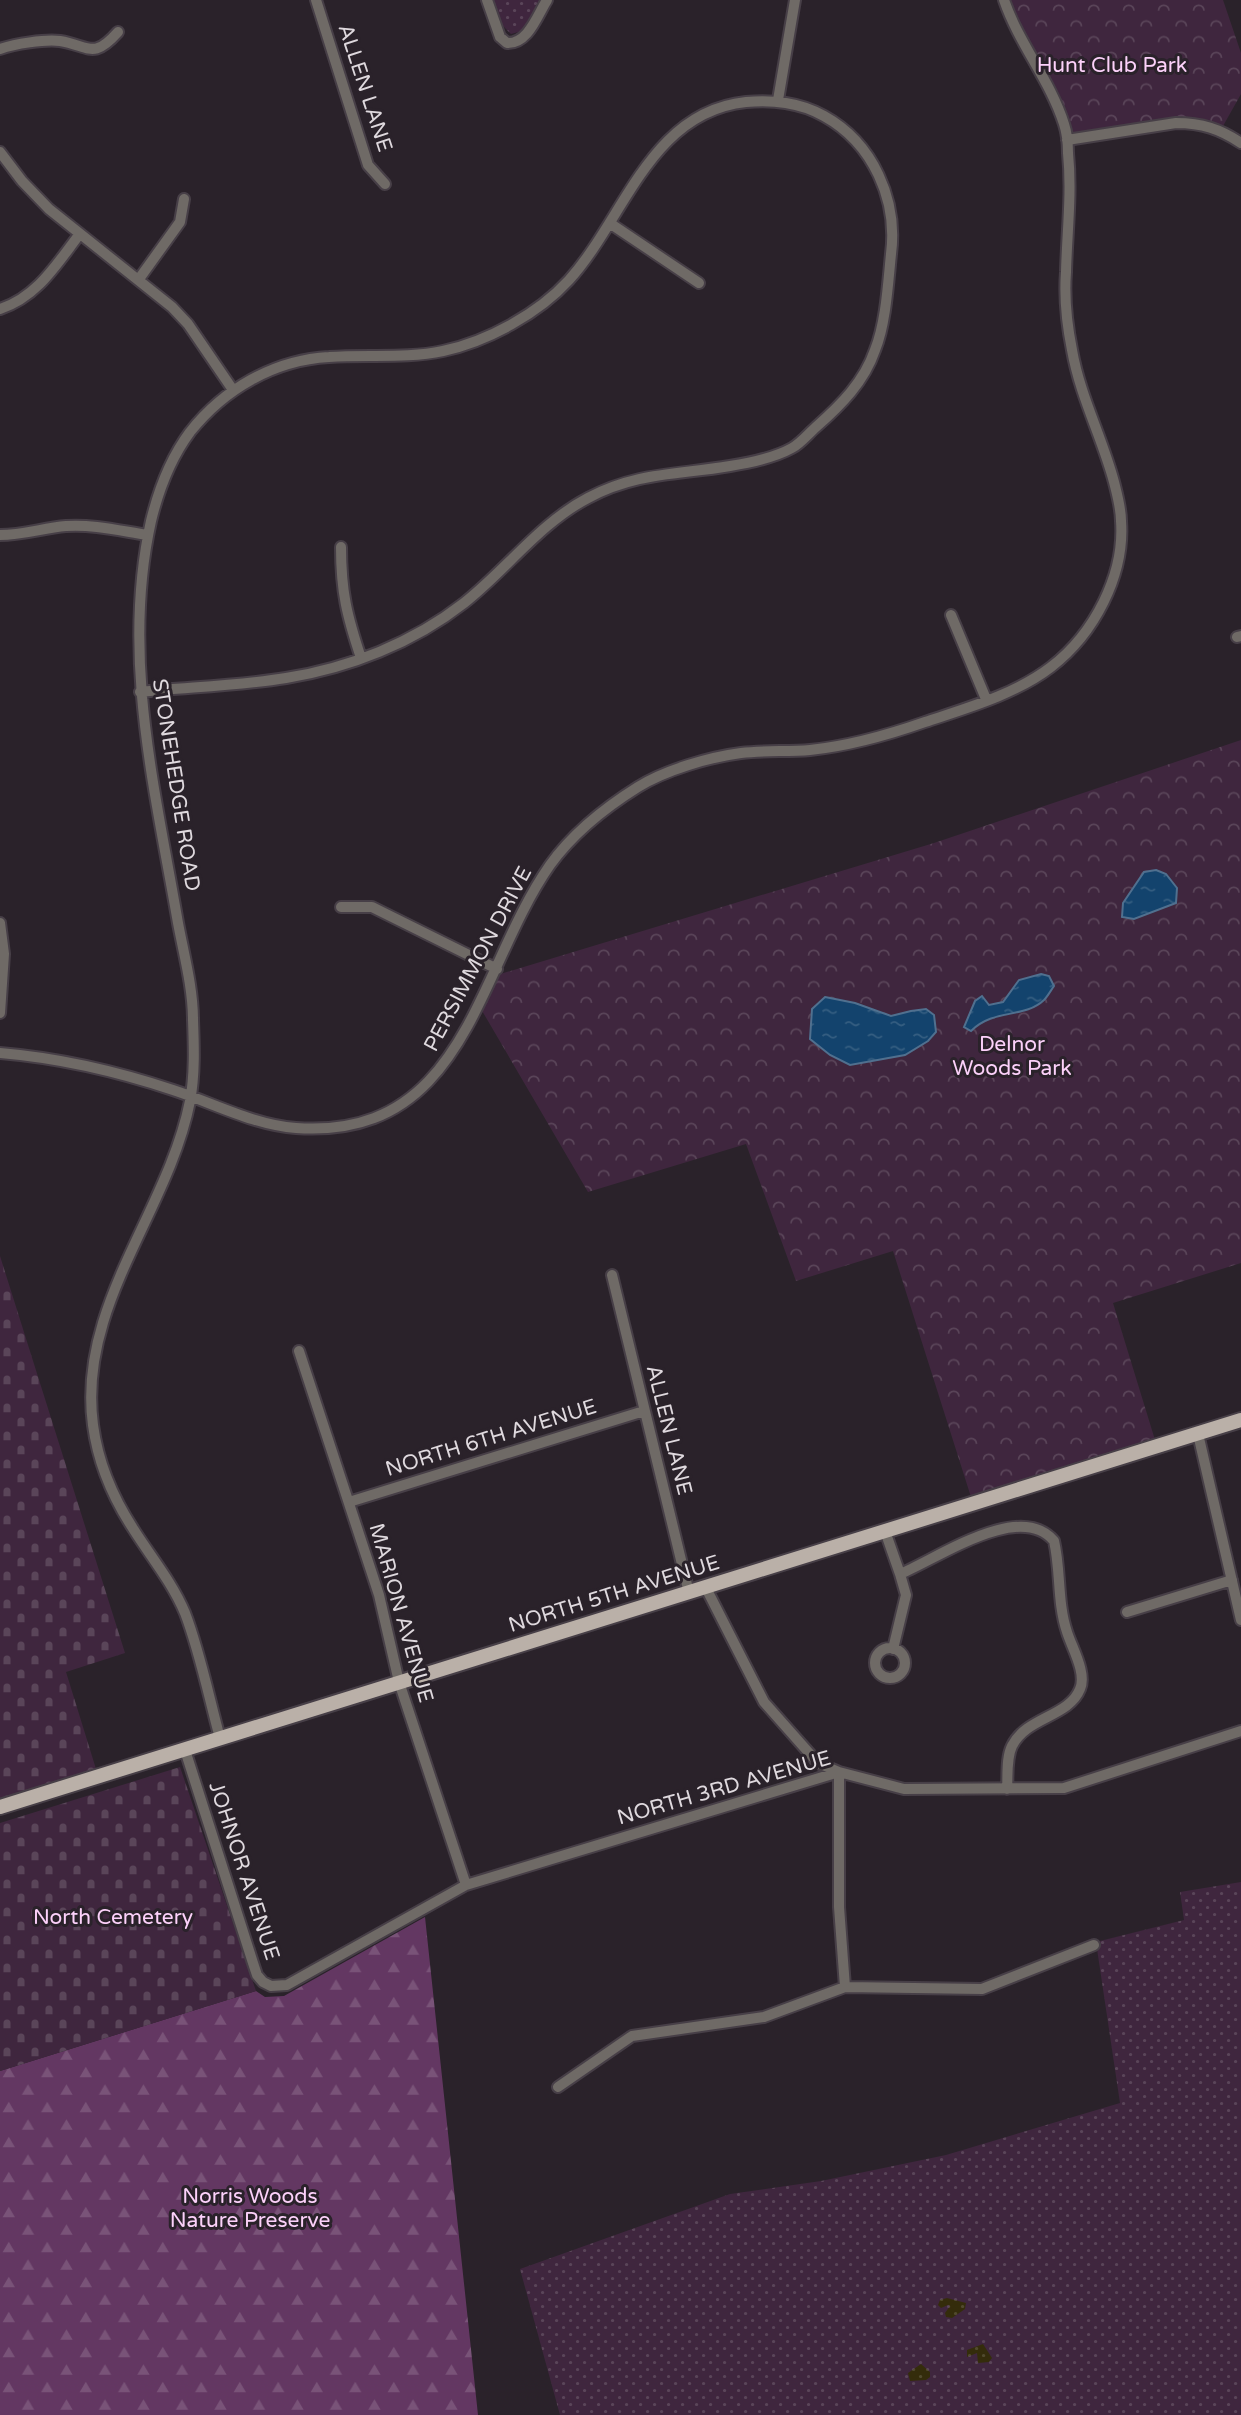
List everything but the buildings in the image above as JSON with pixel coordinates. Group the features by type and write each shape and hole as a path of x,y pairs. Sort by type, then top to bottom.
{"main road":[{"name":"NORTH 5TH AVENUE","path":"0,1807 1241,1420"}],"street":[{"name":"ALLEN LANE","path":"316,0 368,165 385,184"},
{"path":"487,0 500,37 507,43 515,44 525,37 547,0"},
{"path":"140,692 285,679 392,647 446,616 572,507 595,494 620,483 650,475 720,468 756,461 792,448 848,397 875,352 881,329 894,230 882,179 870,159 849,135 822,114 778,100 796,0"},
{"name":"PERSIMMON DRIVE","path":"0,1053 37,1056 101,1068 279,1126 300,1128 353,1124 382,1114 406,1101 429,1082 447,1061 527,904 550,866 562,850 611,804 646,781 696,763 740,753 813,750 868,740 926,722 1022,685 1051,668 1076,645 1097,614 1110,586 1119,555 1121,520 1113,481 1082,396 1071,349 1065,274 1071,184 1065,125 1013,24 1004,0"},
{"path":"0,49 57,40 92,50 105,46 118,32"},
{"name":"STONEHEDGE ROAD","path":"220,1738 185,1614 166,1576 113,1496 101,1464 93,1425 91,1393 93,1363 111,1297 178,1143 191,1096 193,1009 140,692 138,607 141,574 158,492 173,458 192,430 233,390 261,374 308,359 445,351 485,336 537,308 559,290 597,245 656,151 686,124 726,105 778,100"},
{"path":"1067,140 1185,123 1212,127 1241,143"},
{"path":"0,152 22,181 49,209 172,307 188,324 233,390"},
{"path":"139,279 180,222 184,200"},
{"path":"611,224 699,283"},
{"path":"0,309 13,305 46,279 79,235"},
{"path":"0,535 24,534 65,526 148,535"},
{"path":"341,547 345,611 361,658"},
{"path":"951,615 986,699"},
{"path":"341,907 372,907 496,969"},
{"path":"0,923 4,954 0,1013"},
{"name":"ALLEN LANE","path":"612,1275 689,1593"},
{"name":"MARION AVENUE","path":"299,1351 379,1595 399,1682 466,1885"},
{"name":"NORTH 6TH AVENUE","path":"349,1502 644,1410"},
{"path":"1198,1434 1241,1620"},
{"path":"900,1574 979,1535 998,1529 1029,1527 1048,1534 1054,1541 1065,1628 1083,1678 1082,1687 1073,1702 1024,1729 1009,1755 1007,1789"},
{"path":"885,1531 906,1595 893,1649"},
{"path":"1127,1612 1231,1580"},
{"path":"706,1588 764,1702 818,1763 839,1772 839,1907 845,1987"},
{"name":"NORTH 3RD AVENUE","path":"466,1885 839,1772 898,1788 1064,1788 1241,1731"},
{"name":"JOHNOR AVENUE","path":"185,1750 257,1975 271,1986 288,1985 466,1885"},
{"path":"558,2087 632,2036 764,2017 845,1987 982,1989 1094,1945"}],"green space":[{"path":"493,0 540,0 522,31 511,34 503,26"},
{"name":"Hunt Club Park","path":"1008,0 1223,0 1241,53 1241,94 1223,126 1200,120 1072,135"},
{"name":"Delnor Woods Park","path":"1241,740 1241,1263 1113,1303 1155,1440 971,1497 893,1251 796,1281 746,1144 588,1192 481,1009 497,975 934,843"},
{"path":"0,1256 125,1653 66,1672 96,1769 0,1799"},
{"name":"North Cemetery","path":"180,1767 256,1991 0,2071 0,1823"},
{"path":"1241,1882 1241,2415 560,2415 520,2269 730,2194 821,2181 946,2155 1120,2103 1096,1942 1184,1920 1180,1892"},
{"name":"Norris Woods Nature Preserve","path":"425,1917 478,2415 0,2415 0,2071 256,1991 265,1997 284,1996"}],"sand":[{"path":"947,2298 966,2303 965,2309 952,2318 946,2317 945,2313 950,2306 941,2308 938,2305 940,2300"},
{"path":"983,2344 992,2358 989,2362 978,2363 977,2353 967,2357 967,2350"},
{"path":"921,2364 930,2372 930,2377 926,2380 910,2381 908,2373"}],"water":[{"path":"1156,870 1166,874 1177,888 1176,903 1134,919 1122,917 1123,903 1144,872"},
{"path":"1041,974 1049,976 1054,986 1036,1006 989,1019 971,1031 964,1027 975,1001 982,996 989,1005 1003,1002 1019,980"},
{"path":"825,997 855,1003 891,1016 926,1009 934,1015 936,1032 928,1041 905,1055 850,1065 830,1055 810,1039 812,1009"}]}
